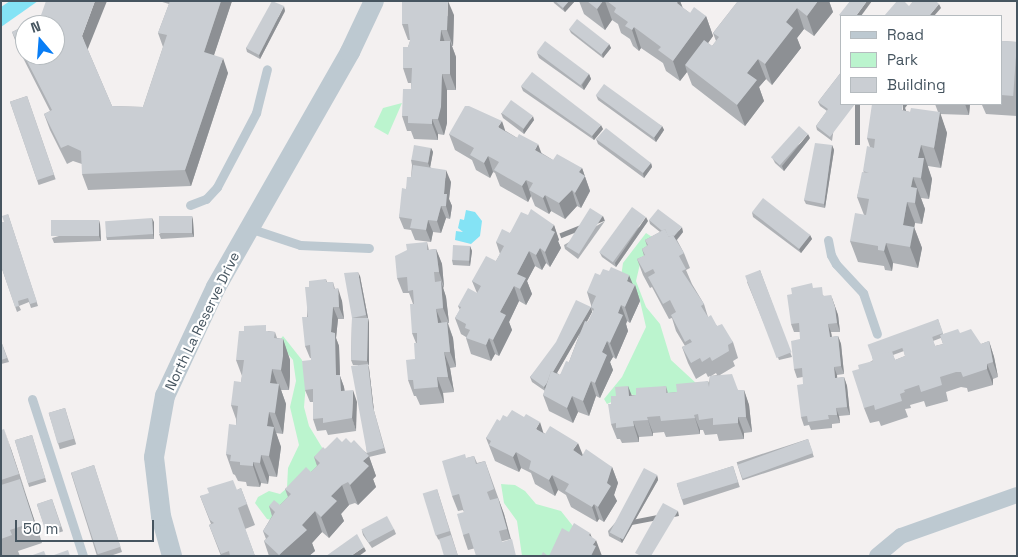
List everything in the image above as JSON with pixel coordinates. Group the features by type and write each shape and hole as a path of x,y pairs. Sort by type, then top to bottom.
{"street":[{"name":"North La Reserve Drive","path":"350,52 360,1"},
{"name":"North La Reserve Drive","path":"172,556 161,516 154,458 165,396 216,287 350,52 374,1"},
{"path":"877,556 910,532 1017,495"}],"lane":[{"path":"190,205 206,199 217,188 256,113 267,70"},
{"path":"249,228 300,245 369,248"},
{"path":"828,240 830,255 836,264 863,292 877,334"},
{"path":"32,399 83,556"}],"green space":[{"path":"402,103 388,135 374,127 383,108"},
{"path":"646,233 655,239 640,264 636,281 646,307 660,324 671,360 697,384 728,380 729,388 645,398 630,394 607,404 604,399 622,377 646,327 640,301 621,277 623,263"},
{"path":"283,336 302,360 306,383 304,407 309,426 329,459 275,521 267,519 255,503 258,497 269,491 280,494 287,488 288,468 299,445 290,407 296,381 293,360 278,342"},
{"path":"501,484 515,485 525,491 536,504 561,511 576,530 550,556 522,556 517,521 504,503"}],"water":[{"path":"10,1 38,1 18,15 15,15 15,17 1,27 1,7"},
{"path":"466,210 475,212 482,221 480,236 471,244 455,240 456,231 463,232 458,228 460,219 464,220"}],"building":[{"path":"46,1 95,1 82,36 112,106 143,107 167,35 158,33 170,1 221,1 204,52 223,58 185,170 82,174 81,151 68,145 61,148 44,114 52,110 29,65 65,65 65,15 41,15"},
{"path":"272,1 284,6 259,55 246,48"},
{"path":"402,1 448,1 447,30 441,30 440,41 450,41 450,74 442,74 441,107 438,119 432,119 432,124 408,123 408,116 402,116 403,89 411,89 412,68 403,68 403,47 408,47 410,41 408,24 402,24"},
{"path":"555,1 569,1 563,8"},
{"path":"587,1 603,1 597,9"},
{"path":"607,1 678,1 677,3 690,13 694,7 706,16 673,61 658,50 661,47 634,27 632,30 625,26 628,22 614,12 616,8"},
{"path":"738,1 818,1 807,16 797,8 786,22 793,28 765,64 758,59 747,73 757,80 737,105 685,65 704,40 712,46 719,37 713,33"},
{"path":"850,1 867,1 857,15 839,15"},
{"path":"897,1 904,1 909,6 913,1 936,1 939,4 930,15 885,15"},
{"path":"577,19 609,44 601,54 569,29"},
{"path":"545,41 589,74 580,85 537,52"},
{"path":"1003,41 1017,42 1013,96 1003,95"},
{"path":"532,72 601,125 592,136 521,86"},
{"path":"840,74 840,105 854,105 830,137 816,126 828,109 818,102"},
{"path":"604,84 662,126 654,138 596,95"},
{"path":"27,96 54,174 37,180 10,102"},
{"path":"511,100 533,116 523,129 502,113"},
{"path":"872,105 903,105 902,110 910,112 911,108 940,112 934,148 921,145 918,158 924,158 921,178 913,177 911,187 917,188 915,203 907,202 903,225 914,227 910,247 886,243 884,251 878,250 878,246 850,241 855,213 866,215 869,199 857,197 862,172 869,173 863,171 867,146 874,148 875,139 867,138"},
{"path":"465,106 469,106 502,121 498,127 517,138 519,134 538,144 535,150 553,160 557,154 582,168 579,172 585,176 575,193 572,190 559,203 545,195 543,198 529,190 533,183 526,180 522,186 494,170 499,162 488,156 484,163 470,155 474,148 449,134"},
{"path":"799,126 808,134 780,165 771,157"},
{"path":"606,128 651,163 643,173 596,139"},
{"path":"815,143 832,145 824,204 804,200"},
{"path":"414,145 431,148 428,163 411,160"},
{"path":"413,165 446,170 444,194 447,194 446,206 441,206 437,221 428,220 426,230 410,228 412,219 399,217 402,188 406,189 407,177 411,177"},
{"path":"763,198 810,235 799,249 752,212"},
{"path":"632,207 646,217 613,262 599,252"},
{"path":"590,208 603,216 579,254 566,246"},
{"path":"531,209 554,225 551,230 555,232 545,252 540,248 536,255 529,251 517,274 526,278 520,289 514,286 500,312 506,315 493,340 489,338 486,345 466,338 470,330 465,328 466,324 455,318 461,307 458,306 468,288 477,293 481,286 472,281 486,256 496,261 504,246 496,242 502,229 510,233 521,212 528,215"},
{"path":"658,209 682,227 674,236 668,236 665,229 662,231 649,220"},
{"path":"8,214 37,302 30,304 28,298 18,301 19,306 15,307 1,266 1,222 4,222 2,216"},
{"path":"159,216 192,216 192,233 159,233"},
{"path":"152,218 153,234 106,237 105,221"},
{"path":"51,220 99,220 99,236 51,236"},
{"path":"665,229 669,237 673,235 684,253 679,256 686,269 682,271 704,304 701,306 708,317 711,315 717,326 722,324 733,342 728,345 729,351 712,361 710,357 702,362 700,358 691,363 682,347 692,342 690,339 685,342 671,315 676,312 670,300 663,304 648,277 655,273 653,269 645,273 637,259 645,255 642,249 648,245 645,240"},
{"path":"427,242 427,250 436,249 439,272 434,272 435,282 441,281 443,308 436,309 438,323 447,322 450,352 444,352 448,377 437,377 438,387 414,389 413,380 408,380 406,360 415,359 414,343 417,343 417,333 412,333 410,304 414,304 413,290 408,291 407,277 397,278 395,256 407,250 406,244"},
{"path":"453,245 470,246 469,261 452,260"},
{"path":"611,267 629,275 627,281 635,285 625,307 621,305 618,313 623,315 610,343 607,341 602,352 607,355 595,383 591,381 583,401 572,396 567,408 543,395 551,371 560,375 566,361 569,362 585,321 588,322 594,309 591,307 596,296 587,292 595,273 600,275 603,269 609,271"},
{"path":"760,270 792,352 777,358 745,276"},
{"path":"358,272 366,315 352,318 344,273"},
{"path":"326,279 326,282 333,282 334,289 338,288 339,307 333,307 331,332 335,333 336,375 340,375 341,391 353,390 352,418 323,423 323,418 313,419 313,389 305,390 302,361 311,360 310,345 305,346 302,317 308,317 305,287 309,287 309,281"},
{"path":"812,283 813,288 822,287 823,296 831,295 835,307 837,323 828,324 830,337 838,336 841,366 834,367 835,378 844,377 847,407 836,408 837,415 828,415 829,419 808,422 807,416 801,417 797,385 803,384 802,368 794,369 791,341 800,339 799,323 791,324 787,295 792,294 791,288"},
{"path":"576,300 591,307 553,372 551,371 544,387 530,377 556,342"},
{"path":"352,318 368,318 367,361 351,360"},
{"path":"938,319 943,333 873,359 868,345"},
{"path":"266,325 266,331 275,332 274,338 283,339 281,370 272,369 270,383 279,384 275,413 269,412 267,426 274,427 269,456 261,455 260,463 253,462 253,466 240,465 240,462 230,461 231,455 226,454 229,424 236,425 238,406 231,405 234,381 241,382 244,360 236,360 239,331 244,331 244,326"},
{"path":"958,329 960,333 971,329 981,344 989,341 993,362 987,364 987,369 963,377 961,372 956,372 940,377 942,385 921,392 919,385 904,390 905,392 900,394 902,401 875,410 874,405 864,408 852,371 859,369 858,365 873,361 872,357 892,351 895,360 905,356 902,347 932,336 935,346 943,344 940,335"},
{"path":"1,341 7,358 1,360"},
{"path":"368,364 373,407 384,448 367,453 351,366"},
{"path":"732,374 738,390 744,390 746,417 738,417 738,423 713,425 713,418 699,420 698,414 694,415 695,418 661,421 660,416 647,417 648,420 633,421 634,426 616,428 616,423 611,424 608,404 611,404 611,396 616,396 615,387 628,386 629,396 636,395 636,388 666,386 666,393 677,392 676,384 708,381 709,387 710,376"},
{"path":"65,408 74,439 57,443 49,413"},
{"path":"512,410 524,417 526,414 540,422 536,429 545,434 550,426 578,443 573,450 582,456 586,449 612,467 607,483 611,486 598,507 594,504 592,507 565,491 569,484 552,475 549,480 529,469 531,461 516,452 513,457 489,445 491,441 486,438 497,419 500,421 503,415 507,417"},
{"path":"4,429 19,474 1,480 1,430"},
{"path":"32,435 45,478 28,483 15,440"},
{"path":"337,437 342,442 346,438 351,443 354,440 369,456 363,461 369,466 350,485 348,482 342,485 331,496 337,501 321,517 315,511 302,525 307,530 279,555 264,541 269,536 263,531 275,512 269,506 274,500 280,505 291,494 285,489 306,467 311,472 320,463 314,457 323,447 325,449"},
{"path":"808,439 813,453 743,479 738,465"},
{"path":"465,454 466,458 474,456 476,464 485,461 494,489 487,492 490,500 498,498 507,529 499,531 502,542 512,539 516,556 476,556 469,533 463,535 457,514 464,512 459,494 452,496 442,461"},
{"path":"94,465 121,547 98,554 71,472"},
{"path":"733,466 738,482 682,500 677,483"},
{"path":"644,468 657,475 623,539 610,532"},
{"path":"20,479 34,522 10,530 12,535 1,539 1,485"},
{"path":"233,480 237,490 241,488 247,504 238,508 255,556 230,556 229,551 221,554 209,525 214,523 210,520 200,496 209,493 207,488"},
{"path":"437,489 450,531 436,535 423,493"},
{"path":"52,499 61,527 46,532 37,504"},
{"path":"663,503 678,511 651,556 641,556 635,553"},
{"path":"387,516 394,529 368,543 361,530"},
{"path":"574,523 590,533 589,535 596,540 593,545 596,546 591,556 549,556 562,528 569,532"},
{"path":"357,534 364,547 351,556 326,556"},
{"path":"451,535 458,556 444,556 439,539"},
{"path":"68,550 70,556 54,556 54,555"},
{"path":"44,551 46,556 30,556"}]}
